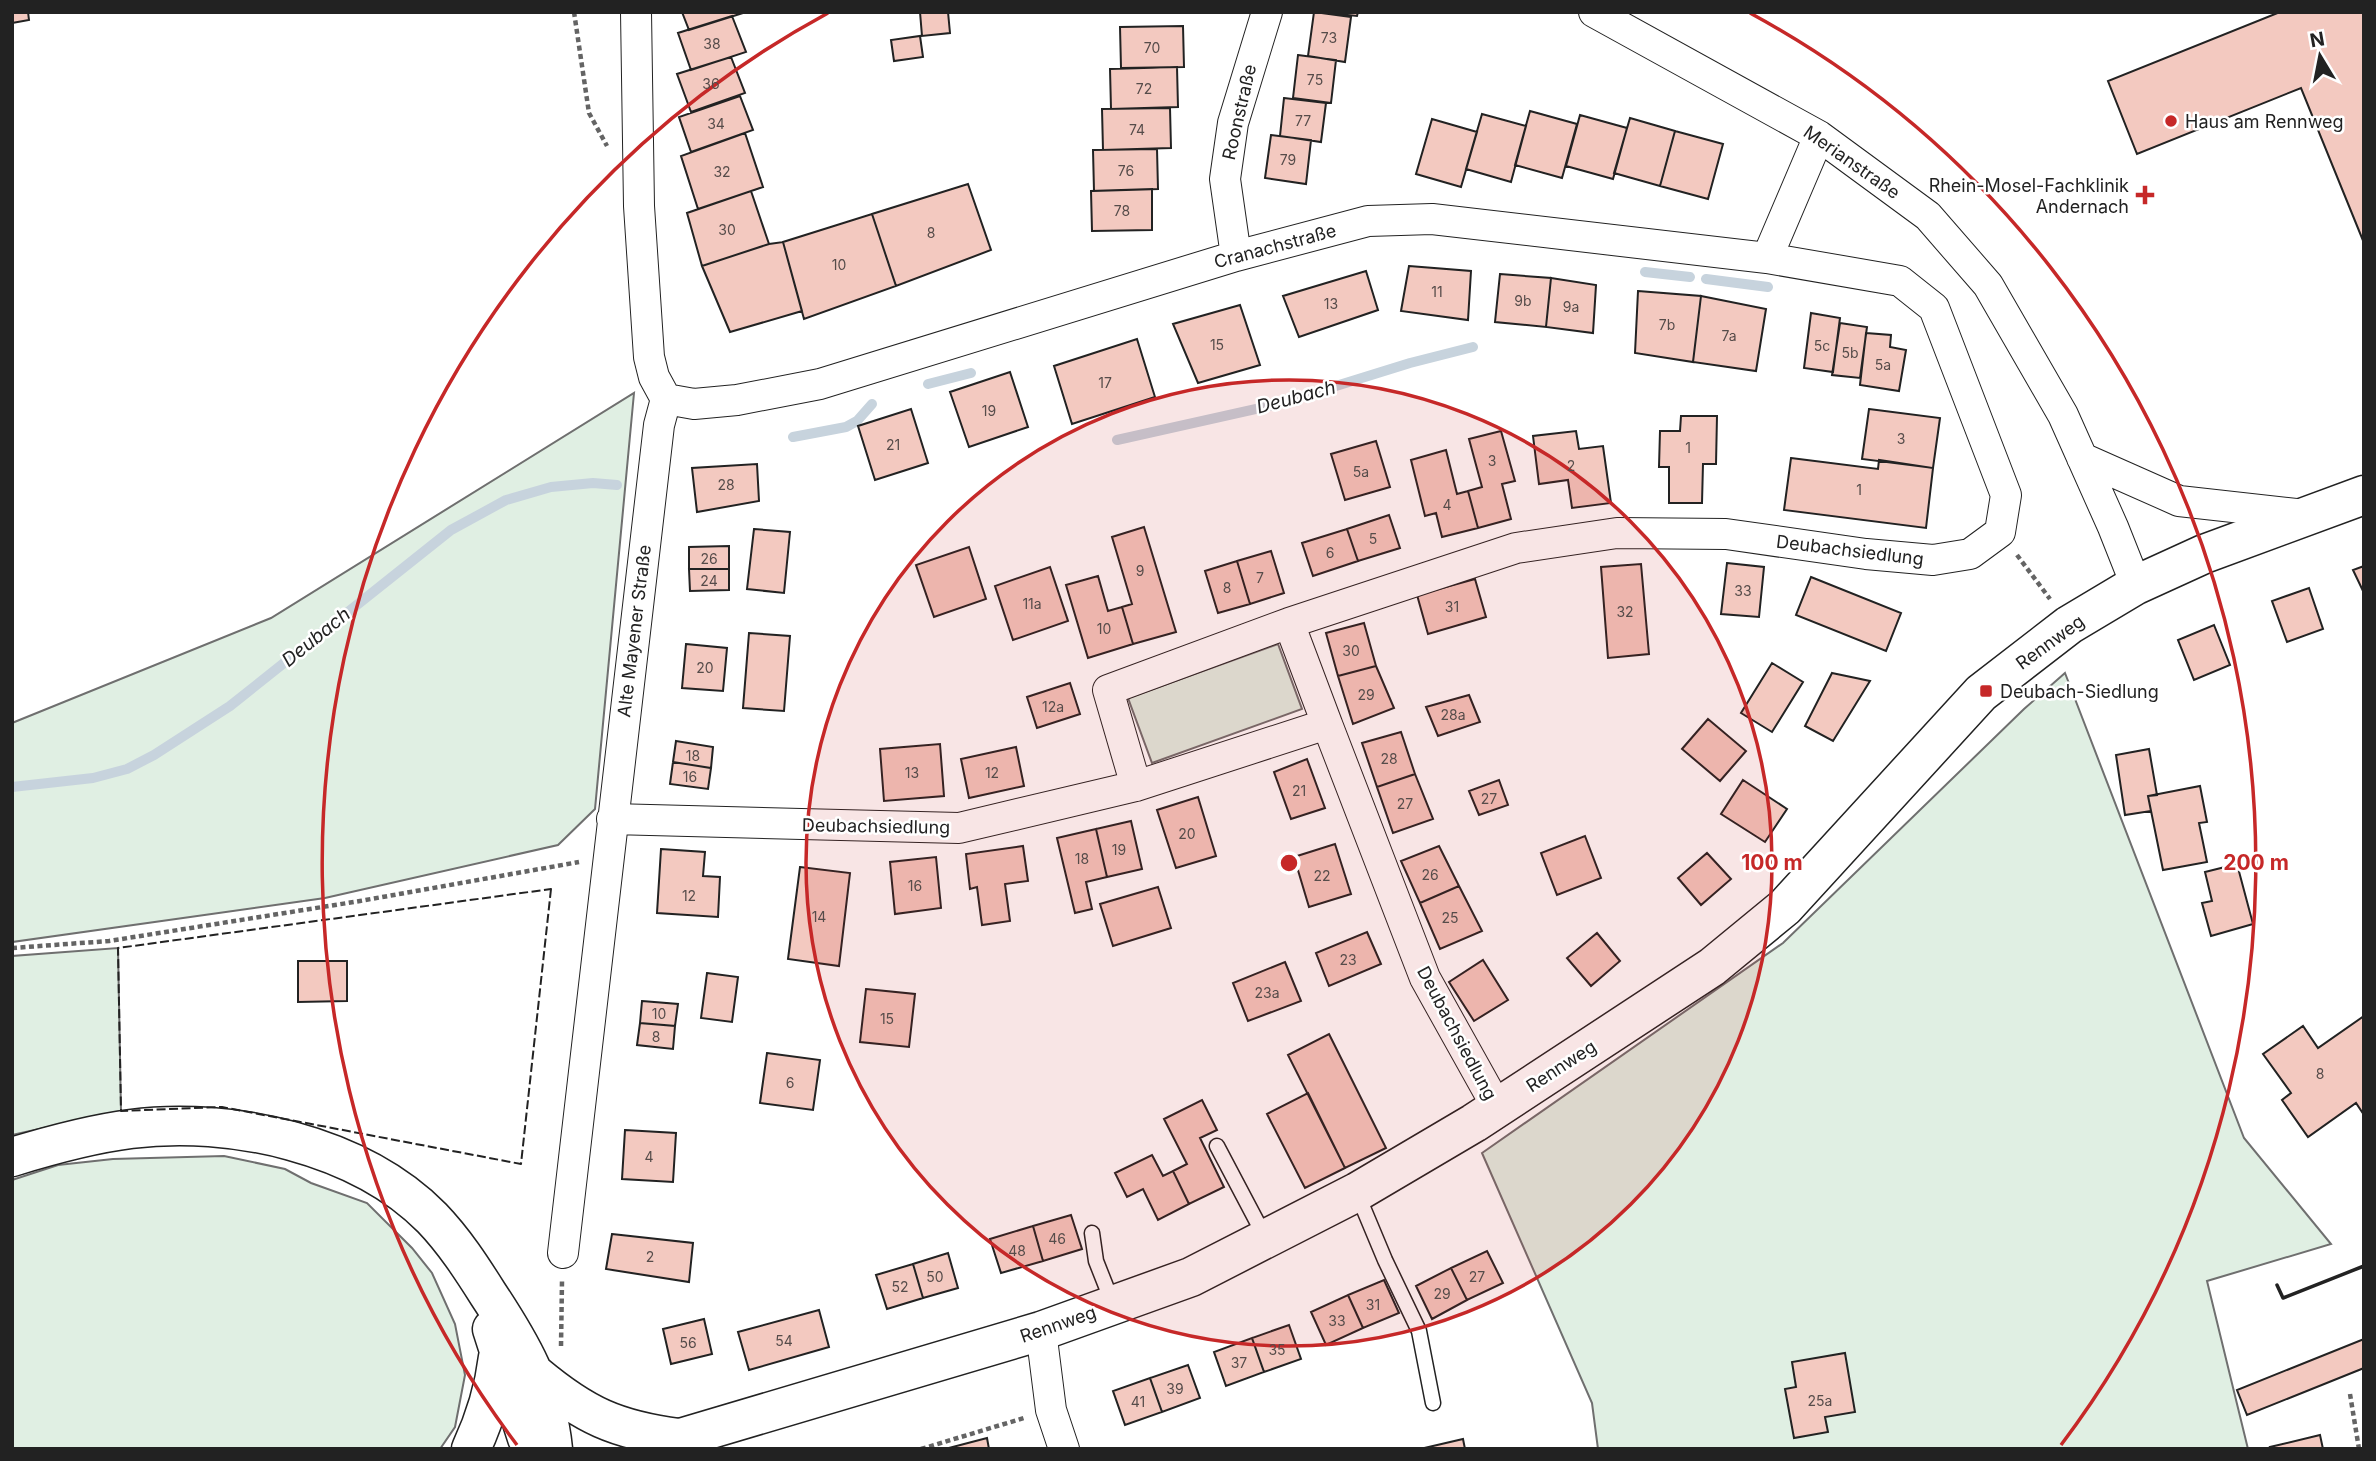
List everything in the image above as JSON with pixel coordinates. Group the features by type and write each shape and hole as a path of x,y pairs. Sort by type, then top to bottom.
{"main road":[{"name":"Rennweg","path":"662,1444 1041,1331 1191,1277 1357,1192 1497,1107 1712,967 1785,906 1981,693 2069,625 2136,585 2204,554 2364,495"},
{"path":"12,1157 131,1129 184,1125 278,1137 350,1163 404,1195 430,1216 452,1240 521,1344 548,1367 564,1399 596,1418 662,1444"},
{"path":"471,1268 527,1438 533,1449"},
{"path":"471,1449 483,1424 494,1389 499,1352"},
{"path":"548,1367 553,1449"}],"street":[{"path":"636,12 639,205 649,357 654,377 666,399"},
{"name":"Roonstraße","path":"1236,256 1225,179 1233,123 1267,12"},
{"name":"Merianstraße","path":"1594,12 1819,136 1928,216 1988,285 2063,415 2136,585"},
{"path":"1819,136 1767,258 1900,281 1934,308 2006,495 2000,532"},
{"name":"Cranachstraße","path":"666,399 694,404 737,400 820,384 1236,256 1368,221 1432,219 1767,258"},
{"name":"Alte Mayener Straße","path":"563,1252 659,425 666,399"},
{"path":"2082,458 2179,501 2309,516"},
{"name":"Deubachsiedlung","path":"1136,786 1108,690 1289,623 1516,548 1617,533 1726,534 1866,554 1933,560 1970,554 2000,532"},
{"name":"Deubachsiedlung","path":"1289,623 1425,978 1497,1107"},
{"name":"Deubachsiedlung","path":"612,819 959,828 1136,786 1327,724"},
{"path":"1041,1331 1051,1410 1064,1449"}],"lane":[{"path":"1217,1146 1265,1238"},
{"path":"1357,1192 1385,1261 1419,1331 1433,1403"},
{"path":"1092,1233 1096,1261 1113,1305"}],"path":[{"path":"574,12 589,113 608,148"},
{"path":"2000,532 2069,625"},
{"path":"12,948 109,940 360,901 610,857"},
{"path":"548,1367 563,1252"},
{"path":"2350,1394 2359,1449"},
{"path":"921,1449 1051,1410"}],"green space":[{"path":"634,393 595,809 558,845 325,898 12,942 12,723 271,618"},
{"path":"1278,644 1302,709 1152,763 1128,698"},
{"path":"2065,673 2244,1138 2331,1244 2207,1281 2248,1449 1598,1449 1592,1403 1482,1153 1783,943 2024,709"},
{"path":"118,948 121,1111 12,1135 12,956"},
{"path":"224,1156 285,1169 311,1183 367,1203 412,1248 432,1273 455,1324 465,1375 455,1427 440,1449 12,1449 12,1180 58,1165 113,1159"}],"building":[{"path":"12,12 28,12 29,20 12,23"},
{"path":"682,12 743,12 743,13 689,30"},
{"path":"920,12 948,12 950,33 922,36"},
{"path":"1314,12 1351,17 1345,62 1308,56"},
{"path":"1319,12 1358,12 1357,16"},
{"name":"Haus am Rennweg","path":"2280,12 2364,12 2364,243 2301,88 2137,154 2108,81"},
{"path":"732,16 746,52 691,70 678,33"},
{"path":"1183,26 1184,67 1121,68 1120,27"},
{"path":"920,36 923,57 894,61 891,40"},
{"path":"1298,55 1336,60 1331,103 1293,98"},
{"path":"731,57 745,93 691,112 677,74"},
{"path":"1177,67 1178,107 1111,109 1110,69"},
{"path":"740,96 753,130 691,152 679,117"},
{"path":"1284,98 1326,103 1321,142 1280,136"},
{"path":"1170,108 1171,148 1103,150 1102,109"},
{"path":"1530,111 1577,124 1562,178 1515,165"},
{"path":"1482,114 1526,126 1511,182 1466,169"},
{"path":"1580,115 1627,128 1613,179 1566,166"},
{"path":"1630,118 1675,131 1660,186 1614,173"},
{"path":"1432,119 1477,132 1461,187 1416,174"},
{"path":"1675,131 1723,144 1708,199 1660,186"},
{"path":"745,133 763,187 698,209 681,156"},
{"path":"1271,135 1311,140 1306,184 1265,178"},
{"path":"1157,149 1158,189 1094,191 1093,150"},
{"path":"968,184 991,250 896,286 872,214"},
{"path":"1152,189 1152,230 1092,231 1091,191"},
{"path":"751,191 769,244 702,266 687,213"},
{"path":"872,214 896,286 804,319 783,242"},
{"path":"783,242 802,311 730,332 702,266"},
{"path":"1409,266 1471,271 1468,320 1401,311"},
{"path":"1366,271 1378,310 1299,337 1283,296"},
{"path":"1500,274 1551,278 1546,327 1495,322"},
{"path":"1551,278 1596,285 1593,333 1546,327"},
{"path":"1638,291 1701,296 1693,362 1635,353"},
{"path":"1701,296 1766,309 1756,371 1693,362"},
{"path":"1240,305 1260,365 1198,383 1173,324"},
{"path":"1811,313 1840,318 1833,372 1804,368"},
{"path":"1840,323 1867,327 1860,378 1832,375"},
{"path":"1866,333 1891,335 1890,347 1906,350 1899,391 1860,385"},
{"path":"1137,339 1155,397 1072,424 1054,366"},
{"path":"1010,372 1028,427 969,447 950,392"},
{"path":"911,409 928,463 875,480 858,426"},
{"path":"1869,409 1940,418 1933,468 1862,459"},
{"path":"1681,416 1717,416 1716,464 1703,464 1702,503 1669,503 1669,467 1659,467 1660,431 1680,431"},
{"path":"1501,431 1515,481 1502,484 1511,519 1478,528 1468,491 1482,487 1469,439"},
{"path":"1576,431 1579,449 1603,446 1611,503 1572,508 1568,480 1539,484 1533,436"},
{"path":"1376,441 1390,487 1345,500 1331,454"},
{"path":"1446,450 1457,494 1468,491 1478,528 1442,537 1436,513 1425,516 1411,460"},
{"path":"1791,458 1878,469 1879,460 1933,468 1926,528 1784,510"},
{"path":"757,464 759,501 697,512 692,468"},
{"path":"1389,515 1400,548 1358,561 1347,529"},
{"path":"1144,527 1176,632 1133,644 1122,607 1132,604 1112,537"},
{"path":"754,529 790,532 784,593 747,589"},
{"path":"1347,529 1358,561 1313,576 1302,543"},
{"path":"729,546 729,569 689,569 689,547"},
{"path":"969,547 986,599 934,617 916,565"},
{"path":"1271,551 1284,593 1250,604 1237,561"},
{"path":"1237,561 1250,604 1218,613 1205,571"},
{"path":"1727,563 1764,567 1759,617 1721,614"},
{"path":"1641,564 1649,654 1608,658 1601,567"},
{"path":"2364,566 2364,593 2353,570"},
{"path":"1050,567 1068,621 1013,640 995,586"},
{"path":"689,569 729,569 729,590 690,591"},
{"path":"1098,576 1108,611 1122,607 1133,644 1088,658 1066,585"},
{"path":"1811,577 1901,613 1886,651 1796,615"},
{"path":"1475,579 1486,617 1428,634 1417,595"},
{"path":"2309,588 2323,629 2287,642 2272,601"},
{"path":"1364,623 1376,666 1338,676 1326,633"},
{"path":"2214,625 2230,665 2194,680 2178,640"},
{"path":"749,633 790,636 784,711 743,708"},
{"path":"686,644 727,648 723,691 682,688"},
{"path":"1772,663 1803,682 1772,732 1741,713"},
{"path":"1376,666 1394,708 1353,724 1338,676"},
{"path":"1832,673 1870,681 1833,741 1805,726"},
{"path":"1070,683 1080,714 1037,728 1027,697"},
{"path":"1469,695 1480,722 1438,736 1426,707"},
{"path":"1708,719 1746,751 1720,781 1682,749"},
{"path":"1401,732 1415,774 1377,787 1362,743"},
{"path":"676,741 713,747 711,768 673,762"},
{"path":"940,744 944,796 884,801 880,749"},
{"path":"1016,747 1024,786 969,798 961,759"},
{"path":"2149,749 2157,795 2148,796 2151,811 2125,815 2116,755"},
{"path":"1307,759 1325,808 1291,819 1274,772"},
{"path":"673,762 711,768 708,789 670,784"},
{"path":"1415,774 1433,819 1393,833 1377,787"},
{"path":"1499,780 1508,805 1479,815 1469,791"},
{"path":"1743,780 1787,809 1765,842 1721,814"},
{"path":"2200,786 2207,822 2199,823 2207,862 2163,870 2148,796"},
{"path":"1198,797 1216,856 1176,868 1157,810"},
{"path":"1131,821 1142,869 1107,877 1096,829"},
{"path":"1096,829 1107,877 1086,882 1092,909 1075,913 1057,838"},
{"path":"1585,836 1601,878 1557,895 1541,853"},
{"path":"1335,844 1351,894 1309,907 1294,857"},
{"path":"1023,846 1028,881 1005,884 1010,921 982,925 977,887 970,889 966,854"},
{"path":"1439,846 1459,886 1420,903 1401,861"},
{"path":"661,849 705,852 703,876 720,877 718,917 657,913"},
{"path":"1707,853 1731,879 1701,905 1678,878"},
{"path":"936,857 941,908 895,914 890,862"},
{"path":"2237,864 2253,924 2211,936 2202,903 2212,901 2205,872"},
{"path":"800,867 850,873 839,966 788,959"},
{"path":"1459,886 1482,931 1440,949 1420,903"},
{"path":"1158,887 1171,928 1113,946 1100,904"},
{"path":"1367,932 1381,964 1329,986 1316,953"},
{"path":"1597,933 1620,961 1591,986 1567,958"},
{"path":"1483,960 1508,1000 1474,1021 1449,982"},
{"path":"298,961 347,961 347,1001 298,1002"},
{"path":"1285,962 1301,1001 1248,1021 1233,983"},
{"path":"707,973 738,977 732,1022 701,1018"},
{"path":"866,989 915,994 909,1047 860,1042"},
{"path":"642,1001 678,1004 675,1026 640,1023"},
{"path":"2364,1016 2364,1115 2356,1103 2308,1137 2282,1100 2291,1093 2263,1054 2303,1026 2318,1048"},
{"path":"640,1023 675,1026 673,1049 637,1045"},
{"path":"1329,1034 1386,1148 1345,1168 1288,1055"},
{"path":"767,1053 820,1060 813,1110 760,1103"},
{"path":"1308,1093 1345,1168 1305,1188 1267,1114"},
{"path":"1202,1100 1217,1130 1200,1138 1224,1187 1189,1204 1173,1171 1187,1164 1164,1119"},
{"path":"625,1130 676,1133 673,1182 622,1179"},
{"path":"1152,1155 1163,1176 1173,1171 1189,1204 1158,1220 1143,1189 1127,1197 1115,1173"},
{"path":"1071,1215 1082,1249 1043,1261 1033,1226"},
{"path":"1033,1226 1043,1261 1001,1273 990,1239"},
{"path":"612,1234 693,1243 689,1282 606,1269"},
{"path":"1487,1251 1503,1283 1467,1300 1451,1268"},
{"path":"948,1253 958,1288 923,1298 913,1264"},
{"path":"913,1264 923,1298 887,1309 876,1275"},
{"path":"1451,1268 1467,1300 1432,1319 1416,1286"},
{"path":"1384,1280 1399,1313 1363,1328 1348,1295"},
{"path":"1348,1295 1363,1328 1326,1345 1311,1312"},
{"path":"819,1310 829,1347 749,1370 738,1332"},
{"path":"704,1319 712,1354 671,1364 663,1329"},
{"path":"1289,1325 1301,1359 1264,1372 1252,1338"},
{"path":"1252,1338 1264,1372 1226,1386 1214,1352"},
{"path":"2364,1339 2364,1368 2247,1415 2237,1390"},
{"path":"1845,1353 1855,1412 1825,1417 1828,1432 1794,1438 1785,1389 1796,1387 1792,1362"},
{"path":"1188,1365 1200,1398 1162,1412 1150,1378"},
{"path":"1150,1378 1162,1412 1125,1425 1113,1391"},
{"path":"2320,1435 2323,1449 2270,1447"},
{"path":"987,1438 989,1449 945,1449"},
{"path":"1463,1439 1465,1449 1420,1449"}],"waterway":[{"name":"Deubach","path":"1645,272 1690,277"},
{"name":"Deubach","path":"1706,279 1768,287"},
{"name":"Deubach","path":"1117,440 1278,404 1410,363 1473,347"},
{"name":"Deubach","path":"928,384 971,373"},
{"name":"Deubach","path":"793,437 846,427 857,421 872,404"},
{"name":"Deubach","path":"12,787 93,778 127,769 154,755 230,706 451,530 506,500 551,487 593,483 617,485"}],"fence":[{"path":"551,889 521,1164 222,1107 121,1111 118,948 551,889"}],"wall":[{"path":"2277,1285 2283,1298 2364,1266"}],"place":[{"name":"Haus am Rennweg","path":"2171,121"},
{"name":"Rhein-Mosel-Fachklinik Andernach","path":"2145,195"},
{"name":"Deubach-Siedlung","path":"1986,691"}]}
